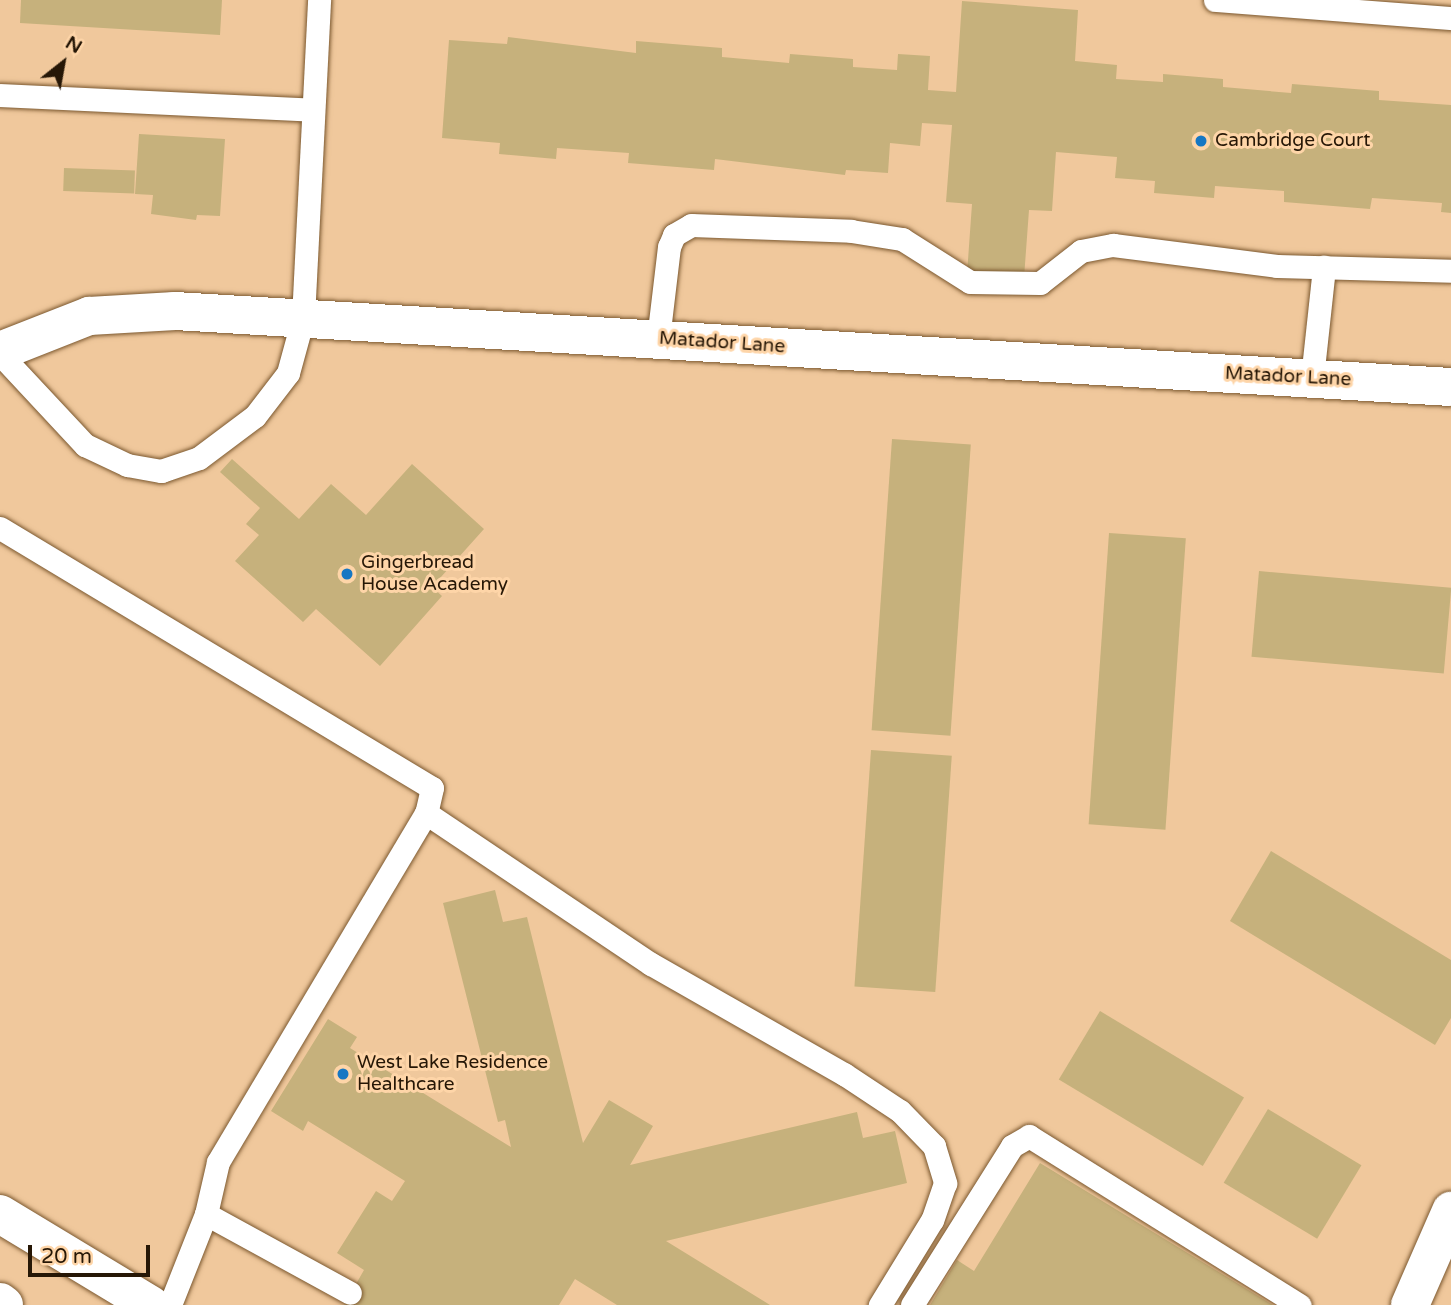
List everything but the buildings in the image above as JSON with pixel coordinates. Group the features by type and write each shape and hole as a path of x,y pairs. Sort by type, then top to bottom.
{"street":[{"name":"Matador Lane","path":"2,347 89,316 175,310 1451,387"},
{"path":"1410,1305 1451,1211"},
{"path":"0,1214 151,1305"}],"lane":[{"path":"2,347 85,445 127,466 161,471 199,457 255,416 288,373 303,318 319,0"},
{"path":"1214,0 1451,18"},
{"path":"0,95 313,110"},
{"path":"658,339 669,247 674,235 691,225 851,231 902,239 970,282 1040,283 1082,251 1113,245 1278,266 1451,271"},
{"path":"1312,378 1325,267"},
{"path":"0,528 432,788 426,813 218,1162 206,1213 170,1305"},
{"path":"426,813 651,964 900,1111 934,1146 945,1183 932,1220 880,1305"},
{"path":"912,1305 1012,1146 1029,1136 1298,1305"},
{"path":"206,1213 350,1293"}],"place":[{"name":"Cambridge Court","path":"1201,141"},
{"name":"Gingerbread House Academy","path":"347,574"},
{"name":"West Lake Residence Healthcare","path":"343,1074"}]}
